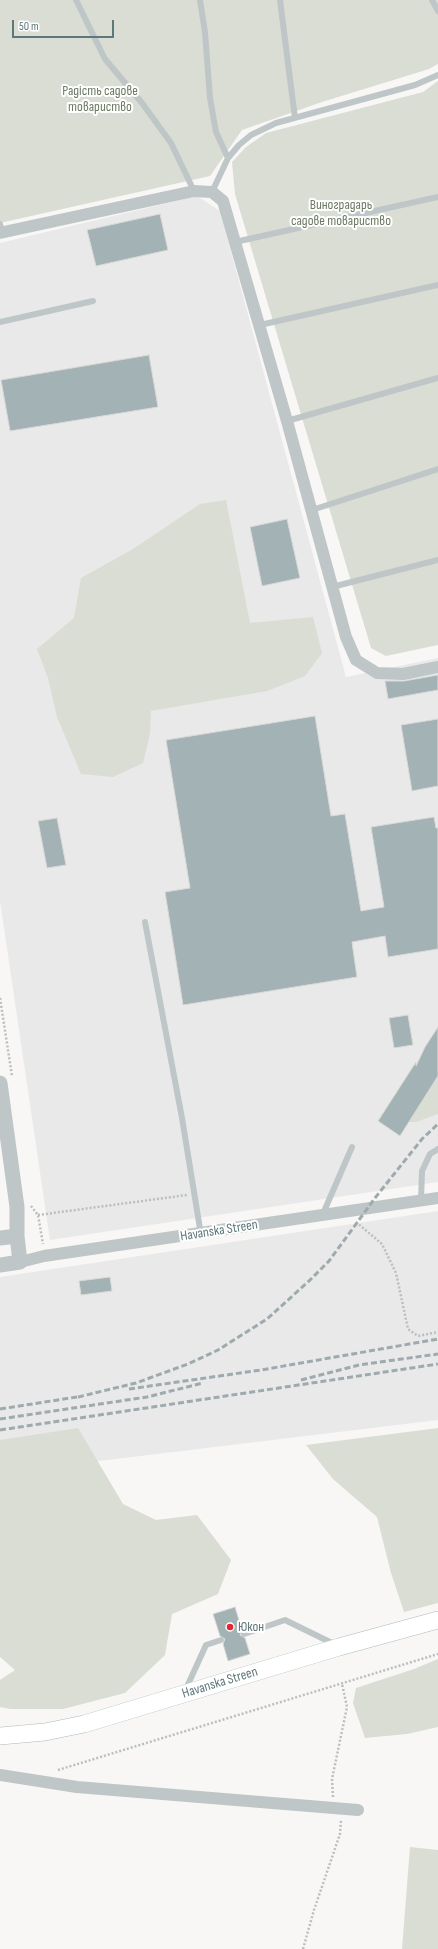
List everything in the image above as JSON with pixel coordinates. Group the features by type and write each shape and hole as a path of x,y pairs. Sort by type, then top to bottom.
{"main road":[{"name":"Havanska Streen","path":"0,1736 45,1732 84,1724 339,1647 438,1620"}],"street":[{"path":"1,230 194,191 212,192 223,201 260,325 346,637 356,660 377,673 403,674 438,667"},
{"path":"0,1083 4,1130 17,1207 17,1236 20,1262"},
{"name":"Havanska Streen","path":"0,1265 44,1256 201,1235 438,1198"},
{"path":"0,1238 17,1236"},
{"path":"0,1775 77,1787 358,1810"}],"lane":[{"path":"76,0 105,59 142,103 171,143 194,191"},
{"path":"200,0 205,32 210,98 216,132 228,158"},
{"path":"280,0 295,118"},
{"path":"432,0 438,11"},
{"path":"212,192 228,158 239,145 251,135 276,123 415,85 438,75"},
{"path":"236,242 438,198"},
{"path":"260,325 438,285"},
{"path":"0,322 93,301"},
{"path":"287,422 438,378"},
{"path":"312,510 438,469"},
{"path":"332,587 438,560"},
{"path":"145,922 182,1118 201,1235"},
{"path":"322,1216 352,1147"},
{"path":"421,1201 422,1171 430,1154 438,1149"},
{"path":"244,1634 285,1620 339,1647"},
{"path":"183,1694 206,1645 221,1640"}],"path":[{"path":"38,1215 194,1194"},
{"path":"345,1212 382,1244 396,1273 408,1329 418,1336 438,1332"},
{"path":"33,1779 140,1744 438,1654"},
{"path":"303,1949 314,1910 340,1834 338,1808 332,1779 347,1707 342,1684"}],"shaded area":[{"path":"197,196 220,211 346,677 438,658 438,1182 50,1240 0,901 0,243"},
{"path":"438,1211 438,1420 0,1473 0,1277"}],"green space":[{"name":"Радість садове товариство","path":"0,0 438,0 438,64 429,69 322,102 242,130 210,176 0,223"},
{"name":"Виноградарь садове товариство","path":"438,81 438,645 386,656 371,648 235,194 232,162 246,147 266,133 423,92"},
{"path":"226,500 250,623 313,617 322,653 305,676 267,691 151,711 150,734 143,763 113,777 81,774 57,717 48,678 37,649 74,618 81,578 133,549 200,504"},
{"path":"438,1069 438,1114 416,1122 409,1122"},
{"path":"78,1428 123,1504 156,1520 197,1515 231,1560 218,1594 172,1614 165,1655 125,1693 63,1709 10,1709 0,1707 0,1680 15,1670 0,1657 0,1440"},
{"path":"438,1428 438,1603 404,1612 391,1573 377,1517 333,1479 306,1445"},
{"path":"438,1659 438,1727 407,1734 365,1738 353,1703 356,1688 414,1669"},
{"path":"410,1847 438,1850 438,1949 402,1949"}],"building":[{"path":"160,214 168,250 96,266 87,230"},
{"path":"149,355 158,407 10,431 1,380"},
{"path":"287,519 300,578 262,586 250,527"},
{"path":"438,675 438,690 388,699 385,681 404,681"},
{"path":"315,716 331,816 345,814 361,911 384,907 371,827 434,817 436,828 438,828 438,949 388,957 385,936 352,942 357,977 183,1005 165,892 190,888 166,740"},
{"path":"438,719 438,786 412,791 401,725"},
{"path":"57,818 66,865 47,868 38,821"},
{"path":"408,1015 413,1045 394,1048 389,1018"},
{"path":"438,1027 438,1076 400,1136 378,1121 416,1062 416,1066 425,1047"},
{"path":"110,1277 112,1291 81,1295 79,1281"},
{"path":"235,1607 242,1630 240,1635 245,1638 250,1654 228,1661 223,1644 225,1639 220,1636 213,1614"}],"railway":[{"path":"78,1397 136,1383 188,1364 218,1350 267,1319 329,1261 375,1198 422,1139 438,1124"},
{"path":"129,1389 261,1370 438,1339"},
{"path":"301,1380 359,1365 438,1354"},
{"path":"0,1430 438,1364"},
{"path":"0,1419 147,1397 203,1383"},
{"path":"0,1409 83,1396"}],"place":[{"name":"Юкон","path":"230,1627"}]}
